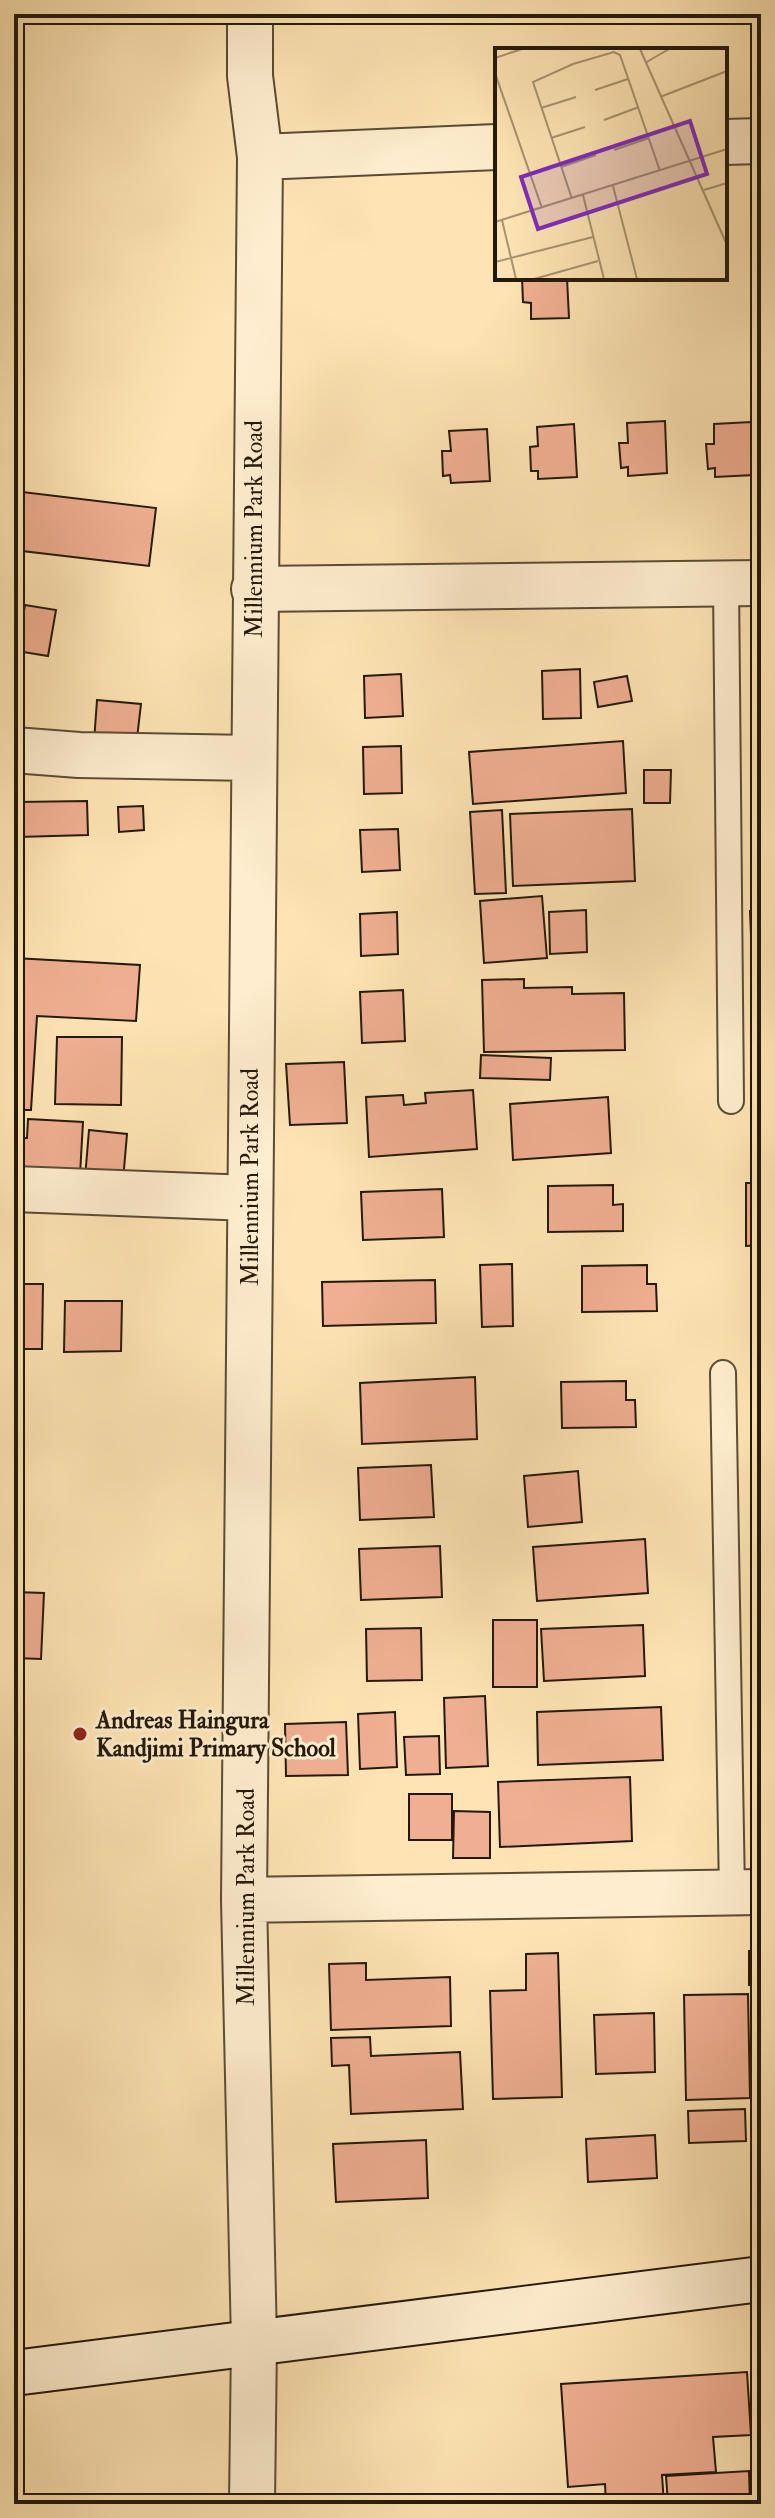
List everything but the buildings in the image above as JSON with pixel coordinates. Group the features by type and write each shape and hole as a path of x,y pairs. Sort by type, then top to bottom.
{"street":[{"name":"Millennium Park Road","path":"250,14 250,76 260,157 244,1900 254,2341 252,2504"},
{"path":"727,142 761,141"},
{"path":"260,157 495,147"},
{"path":"254,589 743,583"},
{"path":"14,750 79,755 253,758"},
{"path":"14,1189 250,1198"},
{"path":"244,1900 746,1892"},
{"path":"14,2373 761,2279"}],"lane":[{"path":"731,1101 743,583"},
{"path":"723,1373 746,1892"}],"place":[{"name":"Andreas Haingura Kandjimi Primary School","path":"80,1734"}]}
